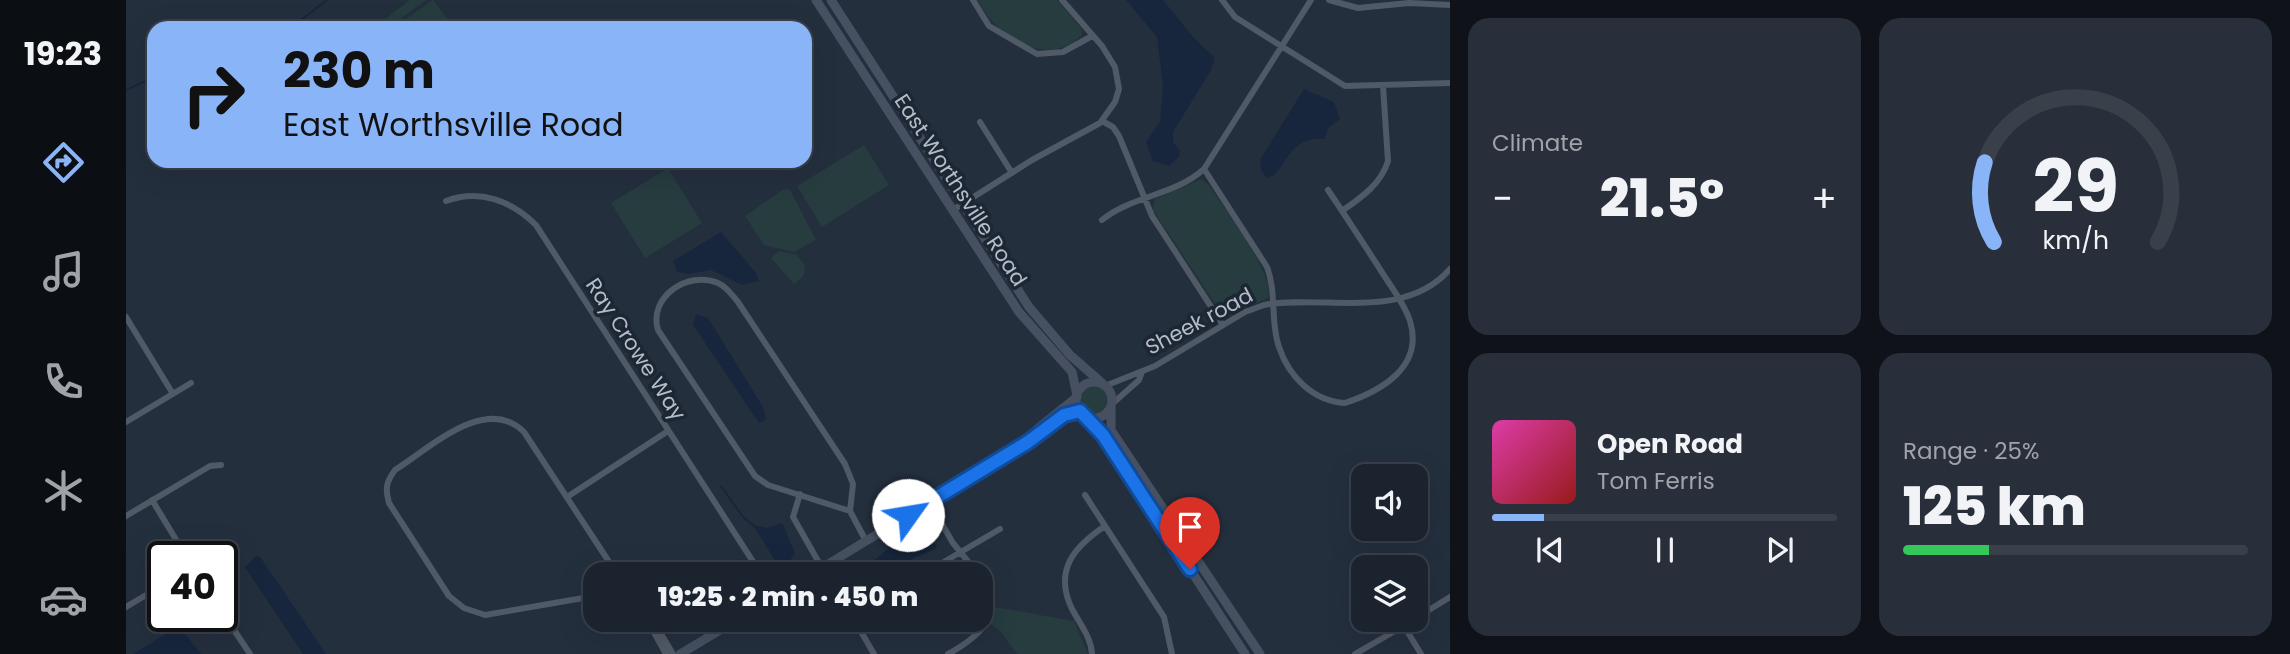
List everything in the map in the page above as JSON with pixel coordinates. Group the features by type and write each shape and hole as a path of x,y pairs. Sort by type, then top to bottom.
{"main road":[{"name":"East Worthsville Road","path":"816,0 1028,325 1072,372 1077,383 1077,396"},
{"name":"East Worthsville Road","path":"831,0 1039,321 1089,373 1104,384"},
{"path":"1021,445 1077,396 1087,383 1104,384 1112,396 1109,423 1114,436 1260,654"},
{"path":"1077,396 1082,413 1103,435 1245,654"},
{"path":"831,562 1021,445 1064,415 1082,413 1100,417 1112,405"},
{"path":"680,654 717,632"}],"street":[{"path":"973,0 989,26 1037,54 1063,52 1092,36"},
{"path":"953,211 1102,121 1115,102 1118,76 1110,56 1062,0"},
{"path":"1222,0 1235,17 1345,86 1450,83"},
{"path":"1102,220 1113,211 1144,197 1181,187 1204,169 1311,0"},
{"path":"1329,0 1358,8 1420,2 1450,5"},
{"path":"1342,211 1370,190 1385,171 1388,161 1383,86"},
{"path":"1102,121 1113,127 1119,136 1152,216 1223,325"},
{"path":"980,122 1012,173"},
{"path":"1204,169 1267,267 1275,303 1278,346 1294,374 1312,393 1345,403 1378,390 1408,363 1412,332 1410,321 1399,300 1328,190"},
{"name":"Ray Crowe Way","path":"446,201 468,196 498,199 513,206 536,225 753,562"},
{"path":"1399,300 1436,282 1450,269"},
{"path":"850,511 761,482 755,475 662,339 654,318 656,305 678,286 692,281 718,283 738,302 845,464 853,484 850,511 866,541"},
{"name":"Sheek road","path":"1104,384 1142,372 1245,312 1275,303 1399,300"},
{"path":"126,317 173,394"},
{"name":"Sheek road","path":"1112,405 1139,380 1142,372"},
{"path":"126,422 191,383"},
{"path":"583,598 485,615 464,608 449,596 395,513 385,491 388,480 395,470 478,419 503,418 514,422 524,432 609,562"},
{"path":"567,497 668,431"},
{"path":"126,516 210,466 221,465"},
{"path":"800,494 793,517 818,562"},
{"path":"1085,495 1164,617 1172,654"},
{"path":"152,500 177,541"},
{"path":"929,502 968,562"},
{"path":"1092,654 1090,642 1069,601 1067,575 1073,551 1105,526"},
{"path":"942,562 1000,529"},
{"path":"126,607 147,595"},
{"path":"1428,611 1450,597"},
{"path":"235,632 250,654"},
{"path":"653,632 666,654"},
{"path":"658,632 673,654"},
{"path":"861,632 874,654"},
{"path":"948,654 981,632"},
{"path":"1355,654 1394,632"},
{"path":"1408,632 1421,654"},
{"path":"961,646 966,654"}],"green space":[{"path":"410,0 426,0 398,21 382,21"},
{"path":"433,0 450,21 403,21"},
{"path":"978,0 1057,0 1081,28 1082,35 1068,45 1054,49 1038,49 1023,44 996,26"},
{"path":"864,145 889,185 822,227 797,186"},
{"path":"668,168 702,223 645,258 611,203"},
{"path":"1201,179 1209,185 1247,241 1268,287 1268,298 1229,315 1221,313 1153,210 1155,199"},
{"path":"784,189 790,190 816,240 794,252 764,245 745,216"},
{"path":"779,251 797,255 805,266 804,275 794,284 771,258"},
{"path":"1094,385 1104,389 1108,399 1104,409 1094,413 1084,409 1080,399 1084,389"},
{"path":"995,607 1074,621 1088,654 1017,654 993,626"}],"water":[{"path":"1126,0 1163,0 1194,38 1215,58 1211,70 1173,132 1173,142 1180,151 1179,157 1169,166 1153,161 1146,142 1160,122 1163,87 1157,37"},
{"path":"1304,89 1334,102 1340,119 1328,128 1325,139 1312,139 1302,143 1273,175 1267,178 1261,170 1260,160"},
{"path":"721,232 756,273 759,281 742,285 711,270 688,274 677,272 673,261"},
{"path":"696,314 708,318 763,407 766,420 759,423 693,325"},
{"path":"782,523 795,553 789,562 776,562 753,525 767,528"},
{"path":"920,528 929,530 937,548 911,562 870,562"},
{"path":"256,556 261,558 326,654 303,654 245,567"},
{"path":"169,632 183,632 201,654 133,654"}],"waterway":[{"path":"300,21 327,0"},
{"path":"126,90 147,80"},
{"path":"721,486 743,517 754,526"}],"route":[{"path":"908,515 1028,442 1064,415 1080,411 1103,435 1190,569"}]}
